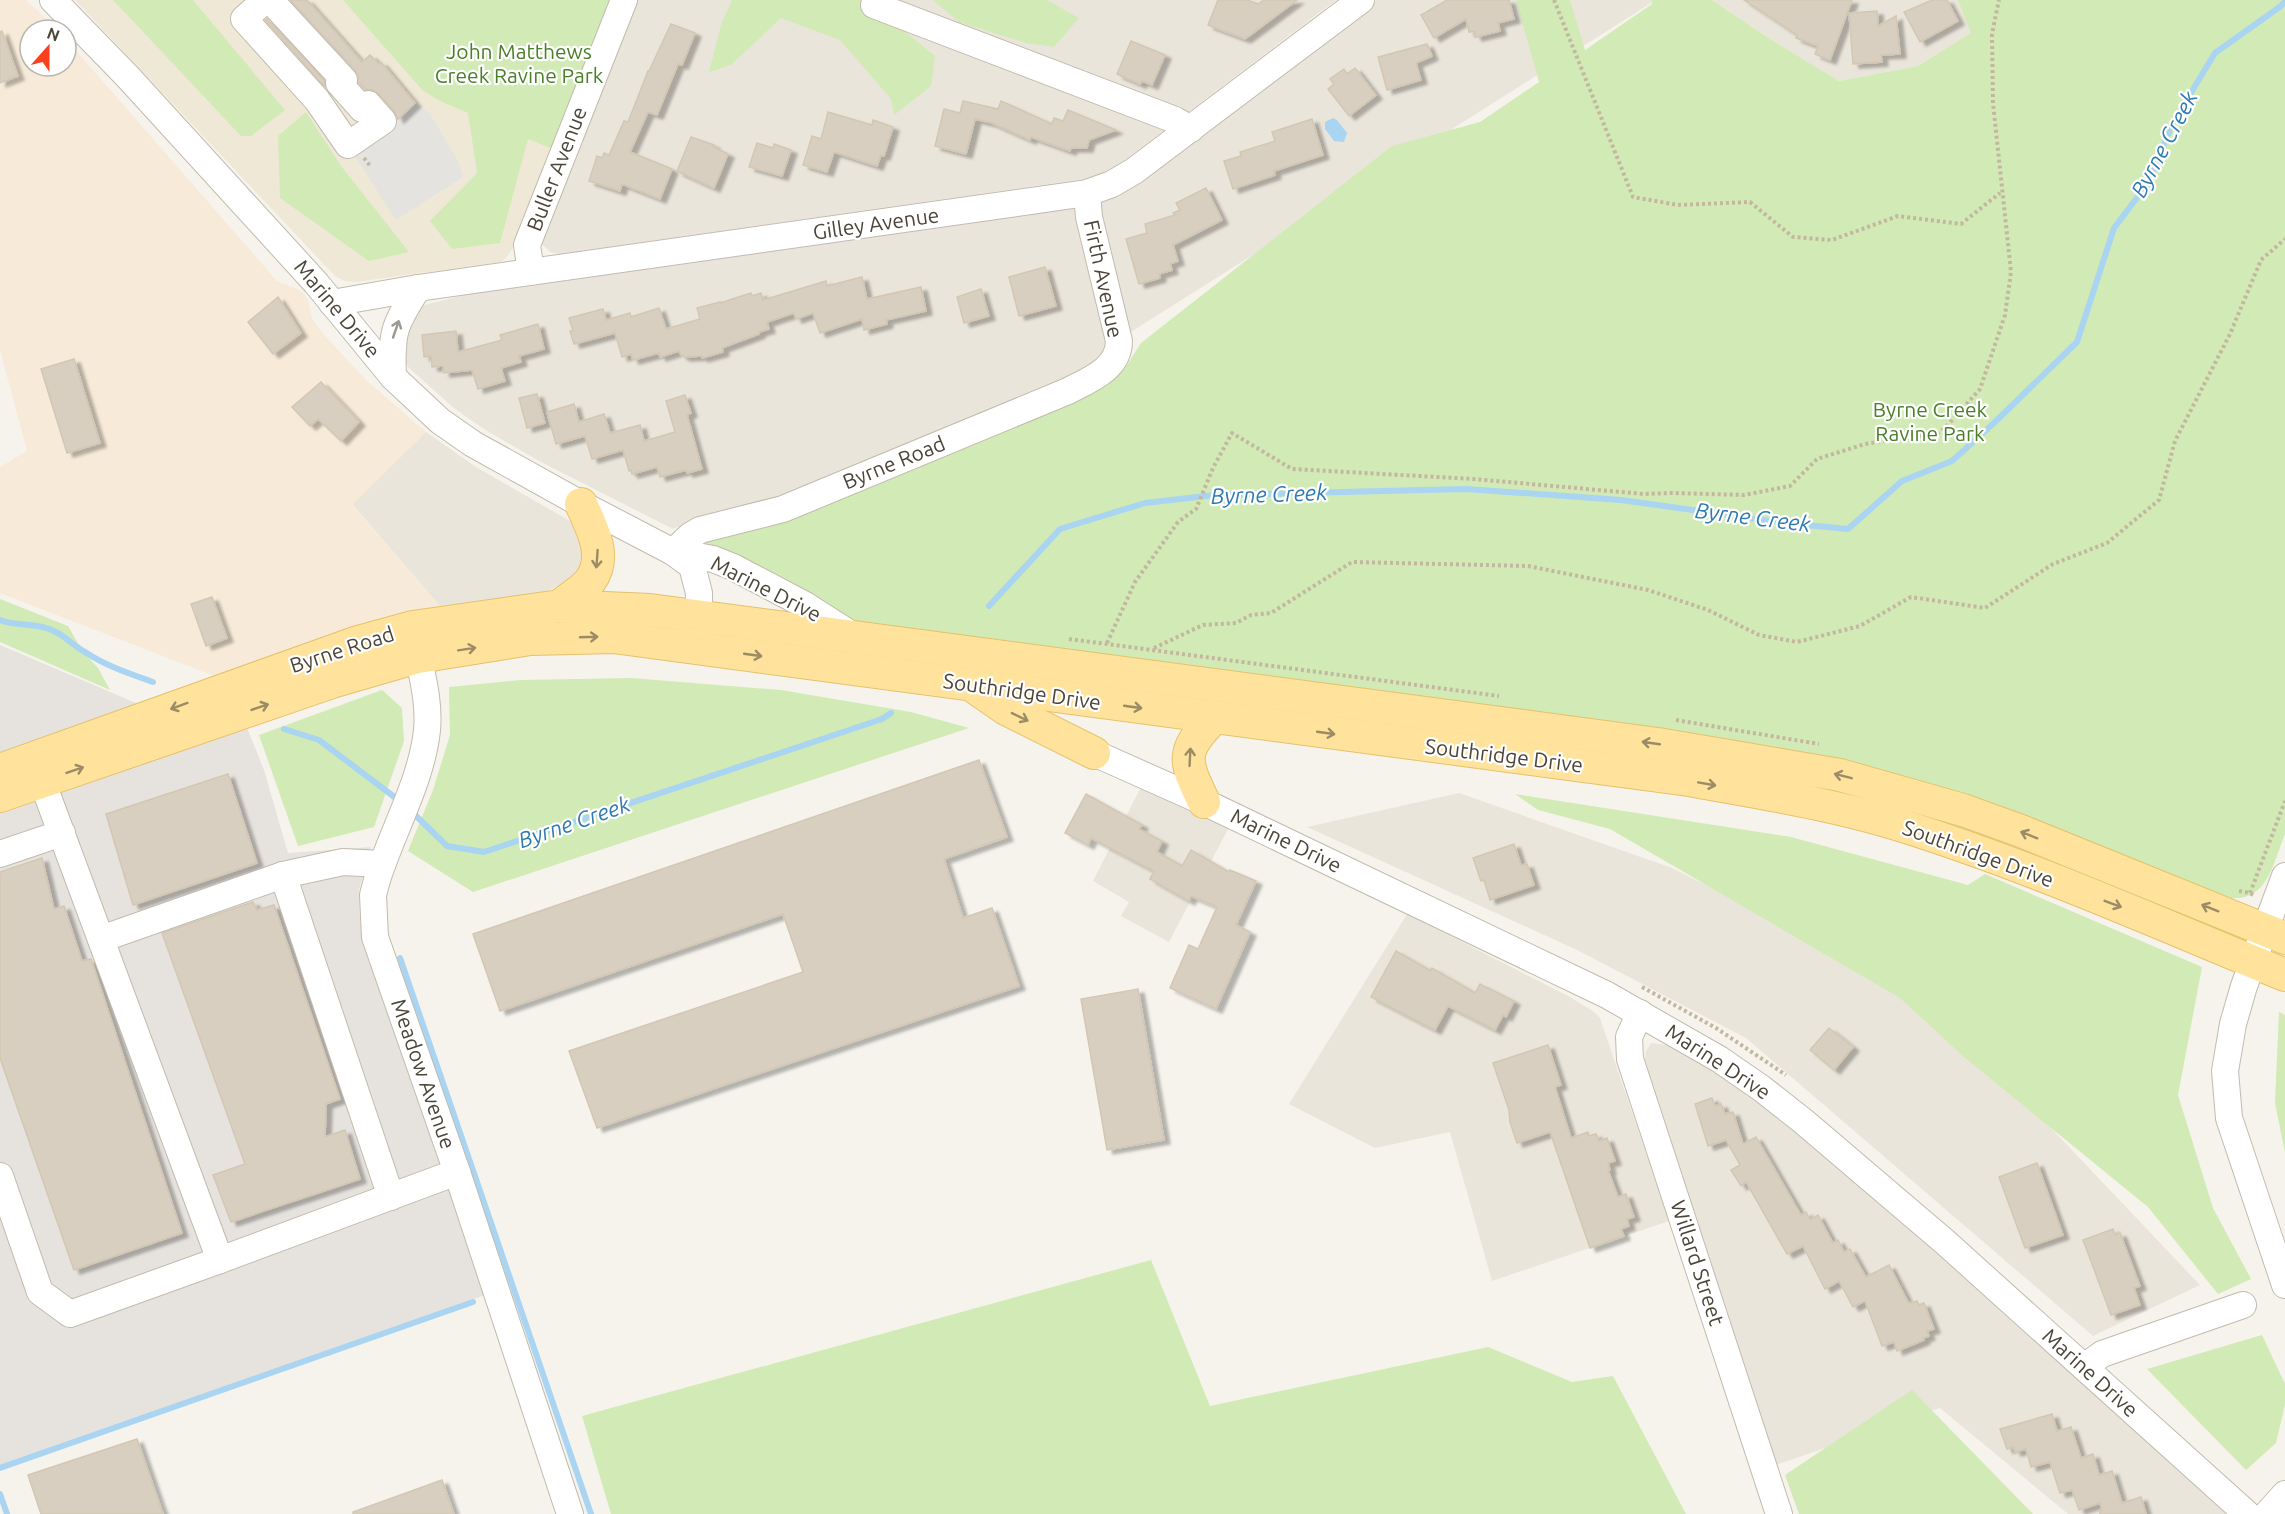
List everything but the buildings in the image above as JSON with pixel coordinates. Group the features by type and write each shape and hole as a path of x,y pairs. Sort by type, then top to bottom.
{"main road":[{"path":"560,606 586,585 595,573 598,563 596,537 581,504"},
{"name":"Byrne Road","path":"0,796 332,682 416,642 560,606 650,610 697,631"},
{"name":"Byrne Road","path":"0,770 355,643 613,637 697,631"},
{"name":"Southridge Drive","path":"697,631 854,637 1658,744 1840,775 1963,810 2274,934"},
{"name":"Southridge Drive","path":"697,631 971,685 1677,779 1790,798 1901,825 2011,863 2285,975"},
{"path":"971,685 1006,709 1094,753"},
{"path":"1204,802 1190,774 1188,757 1197,734 1214,718"}],"street":[{"name":"Marine Drive","path":"53,0 128,77 332,303 393,376 441,420 473,444 673,552 692,566 698,586 697,631"},
{"path":"265,0 244,19 317,100 348,145 382,121 368,104 362,109 339,83 344,80 270,0"},
{"name":"Buller Avenue","path":"531,272 527,245 624,0"},
{"name":"Gilley Avenue","path":"332,303 418,288 1087,193 1112,184 1134,171 1361,0"},
{"path":"874,5 1175,120 1191,129"},
{"name":"Firth Avenue","path":"1087,193 1089,217 1119,341 1117,352 1110,364"},
{"path":"393,376 391,346 394,332 402,312 418,288"},
{"name":"Byrne Road","path":"673,552 700,530 783,509 1068,391 1104,372 1110,364"},
{"name":"Marine Drive","path":"673,552 713,558 734,567 805,605 854,637"},
{"name":"Meadow Avenue","path":"416,642 425,682 427,730 413,783 392,836 373,895 375,937 458,1172 570,1514"},
{"name":"Marine Drive","path":"1094,753 1204,802 1596,990 1719,1059 1795,1115 1945,1242 2247,1514"},
{"path":"42,781 220,1260"},
{"path":"0,854 62,832"},
{"path":"101,939 283,875 343,862 382,864"},
{"path":"283,875 391,1197"},
{"path":"2283,1273 2229,1118 2225,1071 2233,1024 2253,961 2274,934 2285,876"},
{"name":"Willard Street","path":"1640,1013 1629,1037 1630,1059 1779,1514"},
{"path":"0,1176 40,1292 70,1314 458,1172"},
{"path":"2084,1367 2102,1354 2243,1305"},
{"path":"2267,1514 2285,1494"}],"path":[{"path":"1554,0 1634,197 1678,205 1750,202 1793,237 1832,240 1898,216 1961,224 2001,192"},
{"path":"1107,643 1135,582 1178,522 1196,509 1212,468 1232,434 1292,470 1474,478 1644,494 1744,495 1790,486 1817,459 1865,444 1938,433 1980,389 2005,315 2011,272 1993,103 1992,34 1999,0"},
{"path":"1153,648 1203,624 1236,623 1251,615 1271,613 1352,562 1528,566 1648,590 1708,610 1759,635 1797,642 1860,626 1911,597 1985,608 2053,564 2107,543 2159,500 2175,441 2230,334 2261,260 2285,239"},
{"path":"2250,892 2285,801"}],"shaded area":[{"path":"0,0 26,0 45,18 18,18 18,78 78,78 78,53 277,281 300,290 304,294 308,300 312,319 326,337 366,380 426,432 352,505 440,606 346,633 222,679 0,593 0,467 27,451 0,350"},
{"path":"75,0 343,0 423,91 442,102 553,149 513,248 500,262 356,282 345,281 335,276"},
{"path":"632,0 1336,0 1118,165 1092,178 559,254 550,252 542,244 541,236"},
{"path":"1376,0 1656,0 1123,337 1098,202 1122,191"},
{"path":"1712,0 1971,0 1972,33 1918,66 1839,81"},
{"path":"415,103 430,114 458,161 463,177 396,220 348,145 385,131"},
{"path":"1073,206 1081,214 1114,343 1101,366 782,501 682,528 673,529 539,461 484,429 454,408 409,368 403,358 399,341 421,306 472,293"},
{"path":"426,432 476,467 577,525 587,550 579,572 563,584 542,593 440,606 352,504"},
{"path":"0,645 143,706 0,755"},
{"path":"245,723 264,770 288,853 371,847 359,890 360,922 485,1295 0,1466 0,808"},
{"path":"1142,785 1229,827 1169,942 1121,916 1129,902 1093,881"},
{"path":"1459,793 1672,868 1923,993 2200,1285 2093,1336 1746,1038 1577,950 1307,827"},
{"path":"1407,914 1568,996 1593,1011 1600,1018 1669,1221 1492,1281 1450,1132 1375,1148 1289,1104"},
{"path":"1651,1043 1667,1045 1701,1061 1780,1115 1915,1230 2233,1514 2068,1514 1940,1408 1773,1466 1751,1383 1643,1070 1646,1051"}],"green space":[{"path":"113,0 193,0 285,110 251,136 241,136"},
{"name":"John Matthews Creek Ravine Park","path":"343,0 614,0 553,149 528,139 500,243 452,249 430,221 477,173 468,113 423,91"},
{"path":"732,0 894,0 893,22 935,56 931,86 894,115 891,99 840,40 781,18 731,65 709,72 721,25"},
{"path":"933,0 1047,0 1079,18 1054,47 1026,43 959,22"},
{"name":"Byrne Creek Ravine Park","path":"1516,0 1570,0 1585,50 1652,4 1652,0 1712,0 1839,81 1918,66 1971,33 1958,0 2285,0 2285,834 2271,872 2258,890 2248,896 2220,897 1865,768 1782,749 1709,737 854,623 704,545 703,542 1111,377 1125,368 1141,343 1392,146 1480,122 1539,82"},
{"path":"306,112 341,166 409,252 369,261 280,198 278,136"},
{"path":"0,599 68,626 83,652 98,668 110,690 0,642"},
{"path":"631,678 781,690 911,712 969,728 473,892 408,851 433,790 450,735 449,687 521,680"},
{"path":"382,690 402,708 404,741 374,827 298,846 259,735"},
{"path":"1515,794 1791,837 1968,885 1985,874 2202,967 2178,1095 2213,1208 2251,1279 2218,1294 2148,1207 1964,1057 1900,998 1610,829 1538,810"},
{"path":"2279,1012 2285,1015 2285,1153 2275,1103"},
{"path":"1151,1260 1210,1406 1488,1347 1572,1382 1613,1376 1686,1514 611,1514 582,1416"},
{"path":"2262,1335 2285,1384 2285,1404 2276,1443 2246,1470 2147,1369"},
{"path":"1912,1390 2033,1514 1799,1514 1785,1475"}],"water":[{"path":"1333,118 1347,133 1344,142 1334,141 1325,129 1325,122"}],"waterway":[{"name":"Byrne Creek","path":"989,606 1060,529 1145,503 1215,495 1466,489 1621,500 1786,523 1848,529 1902,481 1952,461 2077,342 2114,228 2149,182 2172,124 2215,53 2285,1"},
{"name":"Byrne Creek","path":"0,620 47,628 101,661 153,682"},
{"name":"Byrne Creek","path":"411,811 447,846 484,852 882,719 891,713"},
{"name":"Byrne Creek","path":"284,729 319,740 401,802"},
{"path":"400,958 591,1514"},
{"path":"0,1468 473,1302"},
{"path":"0,1494 7,1514"}]}
